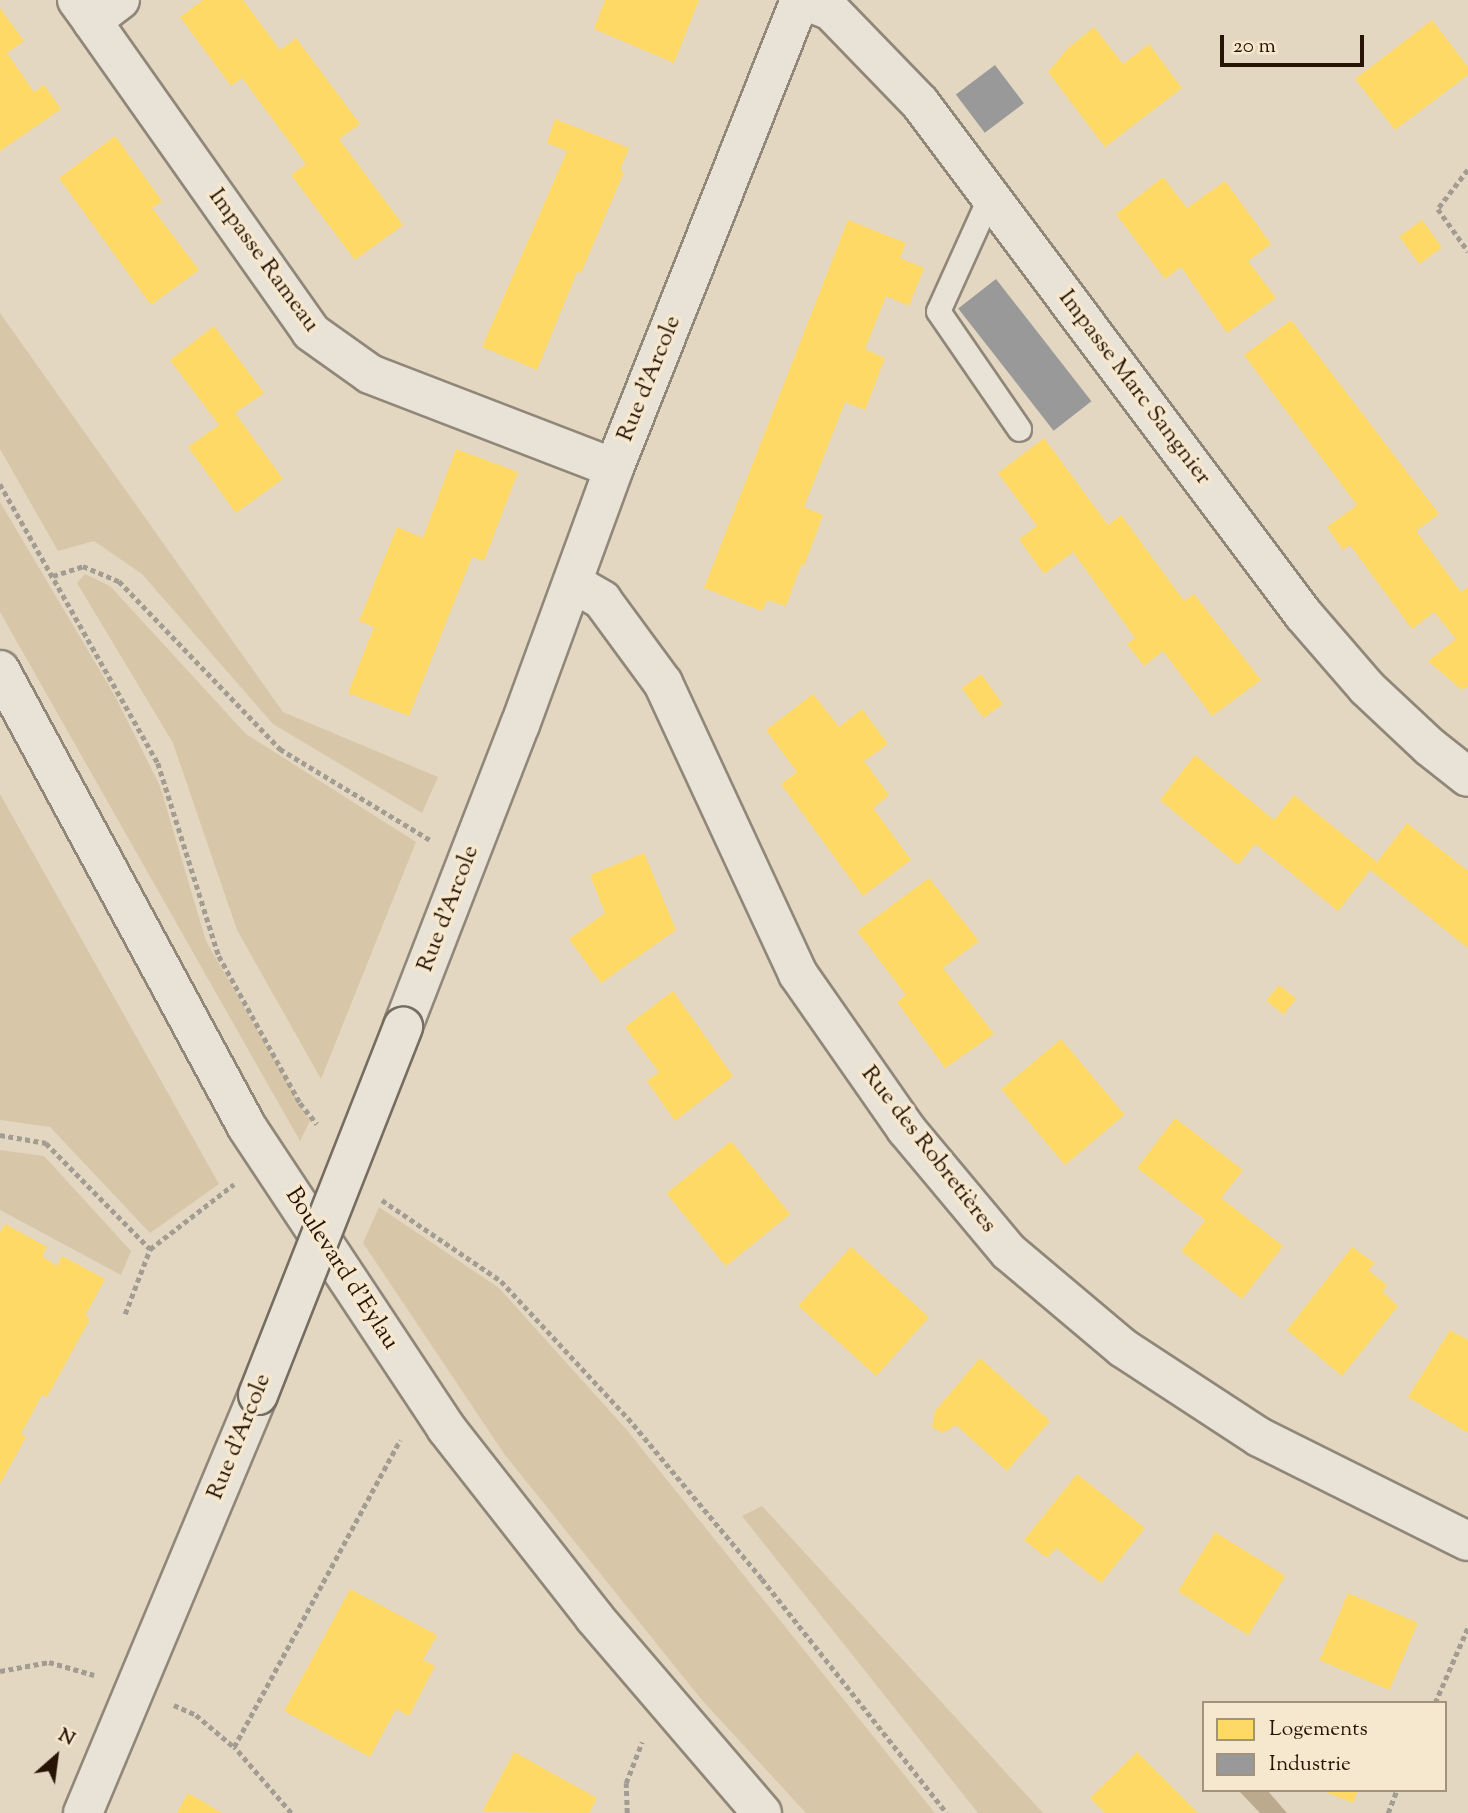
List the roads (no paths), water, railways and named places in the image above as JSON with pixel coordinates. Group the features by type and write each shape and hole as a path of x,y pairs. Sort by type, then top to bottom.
{"main road":[{"name":"Impasse Marc Sangnier","path":"802,0 831,11 910,93 1303,614 1367,688 1430,747 1468,777"},
{"name":"Rue d'Arcole","path":"83,1813 258,1395 467,862 614,468 802,0"},
{"name":"Impasse Rameau","path":"96,7 311,332 370,374 614,468"},
{"name":"Rue des Robretières","path":"573,583 602,600 663,683 798,974 906,1129 1009,1252 1122,1348 1259,1437 1468,1542"},
{"name":"Boulevard d'Eylau","path":"0,670 247,1128 424,1395 446,1428 594,1617 762,1813"}],"lane":[{"path":"990,196 938,311 1020,429"}]}
